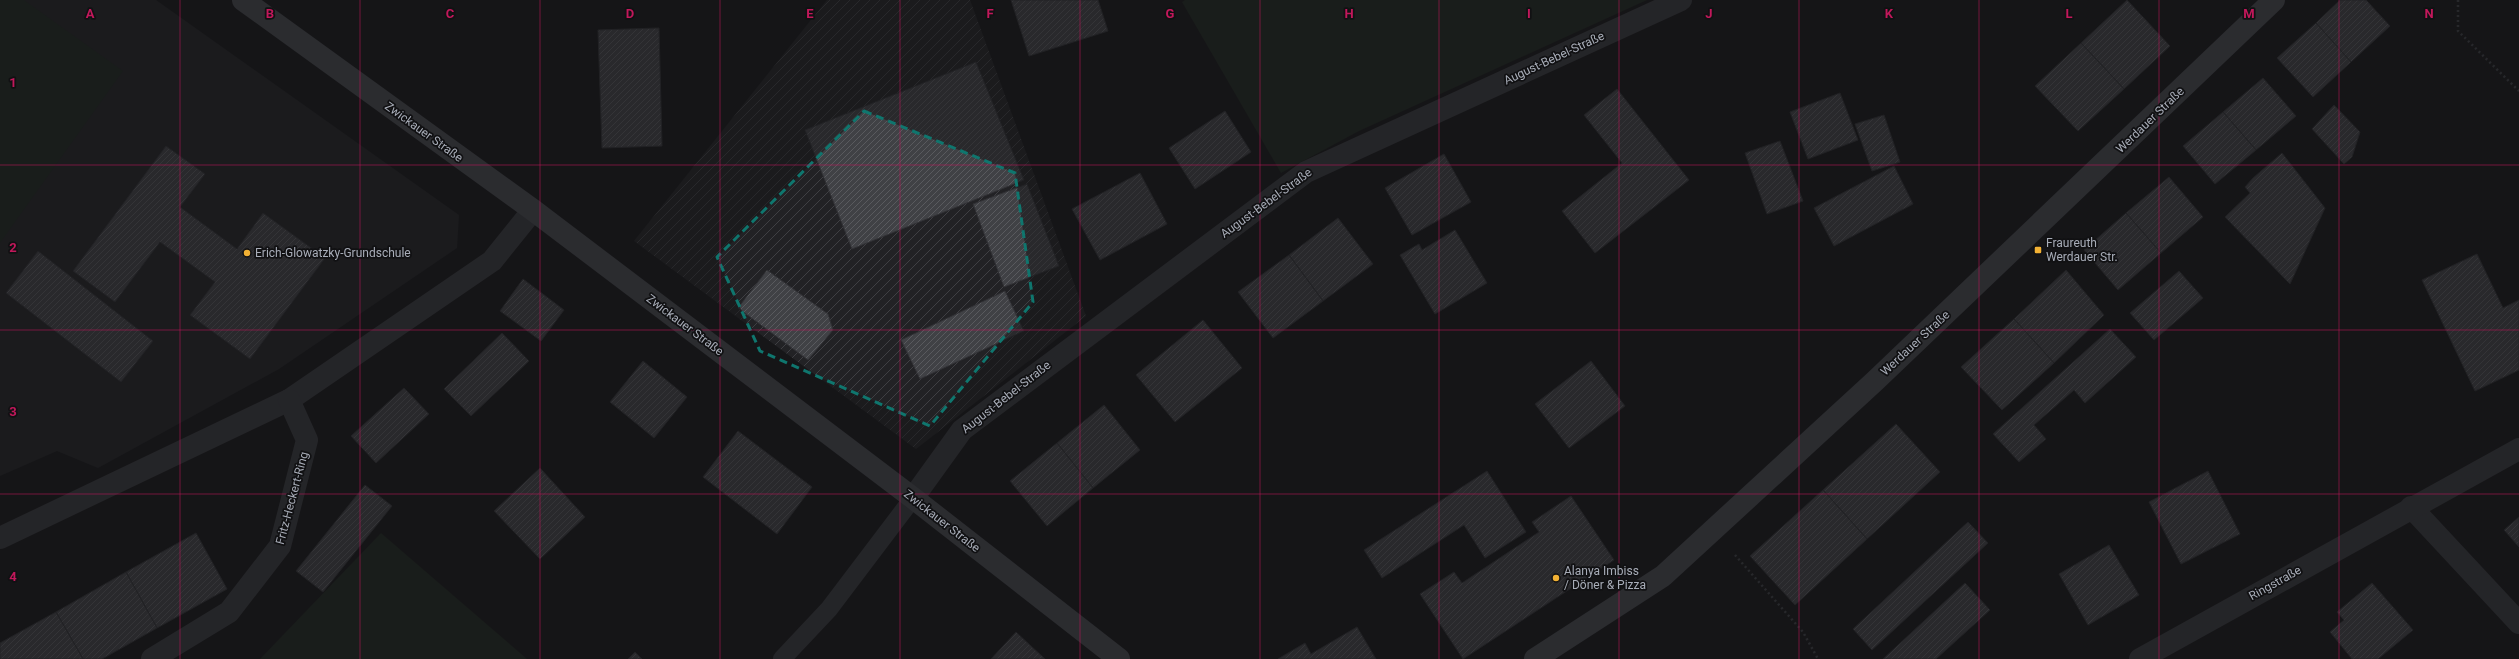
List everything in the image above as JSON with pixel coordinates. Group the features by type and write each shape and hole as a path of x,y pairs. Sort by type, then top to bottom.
{"street":[{"name":"August-Bebel-Straße","path":"913,498 962,430 1306,172 1681,0"},
{"name":"Werdauer Straße","path":"1535,659 1663,576 1886,370 2274,0"},
{"name":"Zwickauer Straße","path":"248,1 533,210 913,498 1119,659"},
{"path":"0,538 289,400 492,261 533,210"},
{"name":"Fritz-Heckert-Ring","path":"152,659 229,612 280,546 307,440 289,400"},
{"name":"Ringstraße","path":"2140,659 2411,507 2519,449"},
{"path":"2411,507 2519,623"}],"lane":[{"path":"782,659 829,609 913,498"}],"path":[{"path":"2458,0 2458,30 2519,91"},
{"path":"1713,530 1803,632 1818,659"}],"highlighted area":[{"path":"864,111 1015,173 1033,302 930,426 760,351 717,257"}],"shaded area":[{"path":"0,0 156,0 459,215 457,248 279,369 98,468 57,451 0,476"},
{"path":"0,0 24,0 123,71 0,243"},
{"path":"827,0 970,0 1086,316 916,449 634,241"},
{"path":"1185,0 1647,0 1359,131 1281,173 1182,2"},
{"path":"381,533 527,659 260,659"}],"building":[{"path":"1011,0 1098,0 1108,31 1029,56"},
{"path":"2127,0 2170,46 2124,89 2081,43"},
{"path":"2340,0 2366,0 2390,26 2351,62 2316,23"},
{"path":"2316,23 2351,62 2313,97 2277,58"},
{"path":"659,28 662,146 602,148 598,30"},
{"path":"2081,43 2124,89 2078,131 2035,86"},
{"path":"976,62 1024,180 852,249 805,130"},
{"path":"2263,78 2296,116 2256,150 2223,112"},
{"path":"1617,89 1689,180 1595,253 1562,211 1622,163 1584,115"},
{"path":"1840,93 1858,140 1808,159 1790,112"},
{"path":"2334,105 2360,132 2352,157 2344,164 2312,129"},
{"path":"1225,111 1251,152 1195,189 1169,148"},
{"path":"2223,112 2256,150 2215,184 2183,146"},
{"path":"1884,115 1900,162 1872,171 1855,124"},
{"path":"1780,141 1803,201 1767,214 1745,153"},
{"name":"Erich-Glowatzky-Grundschule","path":"166,146 205,174 180,207 237,249 263,213 325,258 250,359 190,315 215,282 160,242 115,302 73,271"},
{"path":"2282,153 2325,208 2290,284 2225,217 2250,193 2245,187 2253,178"},
{"path":"1444,154 1471,202 1412,235 1385,188"},
{"path":"1894,166 1913,204 1834,246 1814,208"},
{"path":"1140,173 1167,224 1100,260 1072,209"},
{"path":"2169,177 2203,217 2161,253 2126,213"},
{"path":"1027,184 1059,266 1004,287 973,204"},
{"path":"2126,213 2161,253 2118,290 2084,250"},
{"path":"1338,218 1373,264 1323,301 1289,255"},
{"path":"1455,230 1487,283 1435,314 1400,255 1419,244 1422,250"},
{"path":"38,251 153,341 121,382 6,293"},
{"path":"2477,254 2503,308 2519,300 2519,370 2475,391 2422,280"},
{"path":"1289,255 1323,301 1273,338 1238,292"},
{"path":"767,270 828,314 833,330 808,360 738,308"},
{"path":"2066,270 2104,315 2054,363 2014,319"},
{"path":"2179,271 2203,298 2154,340 2130,313"},
{"path":"523,279 564,310 541,341 500,311"},
{"path":"1005,291 1024,331 920,379 901,340"},
{"path":"2014,319 2054,363 2002,410 1961,367"},
{"path":"1203,320 1242,368 1175,422 1136,375"},
{"path":"2110,329 2136,357 2085,403 2074,390 2034,425 2046,439 2019,462 1993,434"},
{"path":"502,333 529,361 471,416 444,389"},
{"path":"643,361 687,397 654,438 610,402"},
{"path":"1591,361 1625,406 1569,448 1535,404"},
{"path":"404,388 429,414 376,463 351,436"},
{"path":"1104,405 1140,450 1093,488 1057,443"},
{"path":"1896,424 1940,472 1867,539 1823,490"},
{"path":"738,431 812,487 777,534 703,477"},
{"path":"1057,443 1093,488 1047,526 1010,481"},
{"path":"540,468 585,517 540,559 494,511"},
{"path":"1487,471 1526,532 1485,558 1464,525 1382,578 1364,550"},
{"path":"2208,471 2240,534 2181,564 2149,502"},
{"path":"365,485 392,506 323,592 296,571"},
{"path":"1823,490 1867,539 1795,605 1750,556"},
{"path":"1571,496 1614,560 1463,659 1420,594 1454,572 1462,583 1539,532 1532,522"},
{"path":"2519,517 2519,547 2504,530"},
{"path":"1968,522 1988,543 1872,650 1853,629"},
{"path":"196,533 227,589 157,628 126,572"},
{"path":"2109,545 2139,595 2088,625 2059,574"},
{"path":"126,572 157,628 102,659 83,659 56,612"},
{"path":"1965,583 1990,610 1936,659 1883,659"},
{"path":"2372,583 2413,630 2378,659 2352,659 2330,632 2344,620 2337,612"},
{"path":"56,612 83,659 0,659 0,643"},
{"path":"1357,627 1376,659 1278,659 1305,643 1311,654"},
{"path":"1016,632 1045,659 991,659"},
{"path":"635,652 642,659 628,659"}],"place":[{"name":"Fraureuth Werdauer Str.","path":"2038,250"},
{"name":"Erich-Glowatzky-Grundschule","path":"247,253"},
{"name":"Alanya Imbiss / Döner & Pizza","path":"1556,578"}]}
